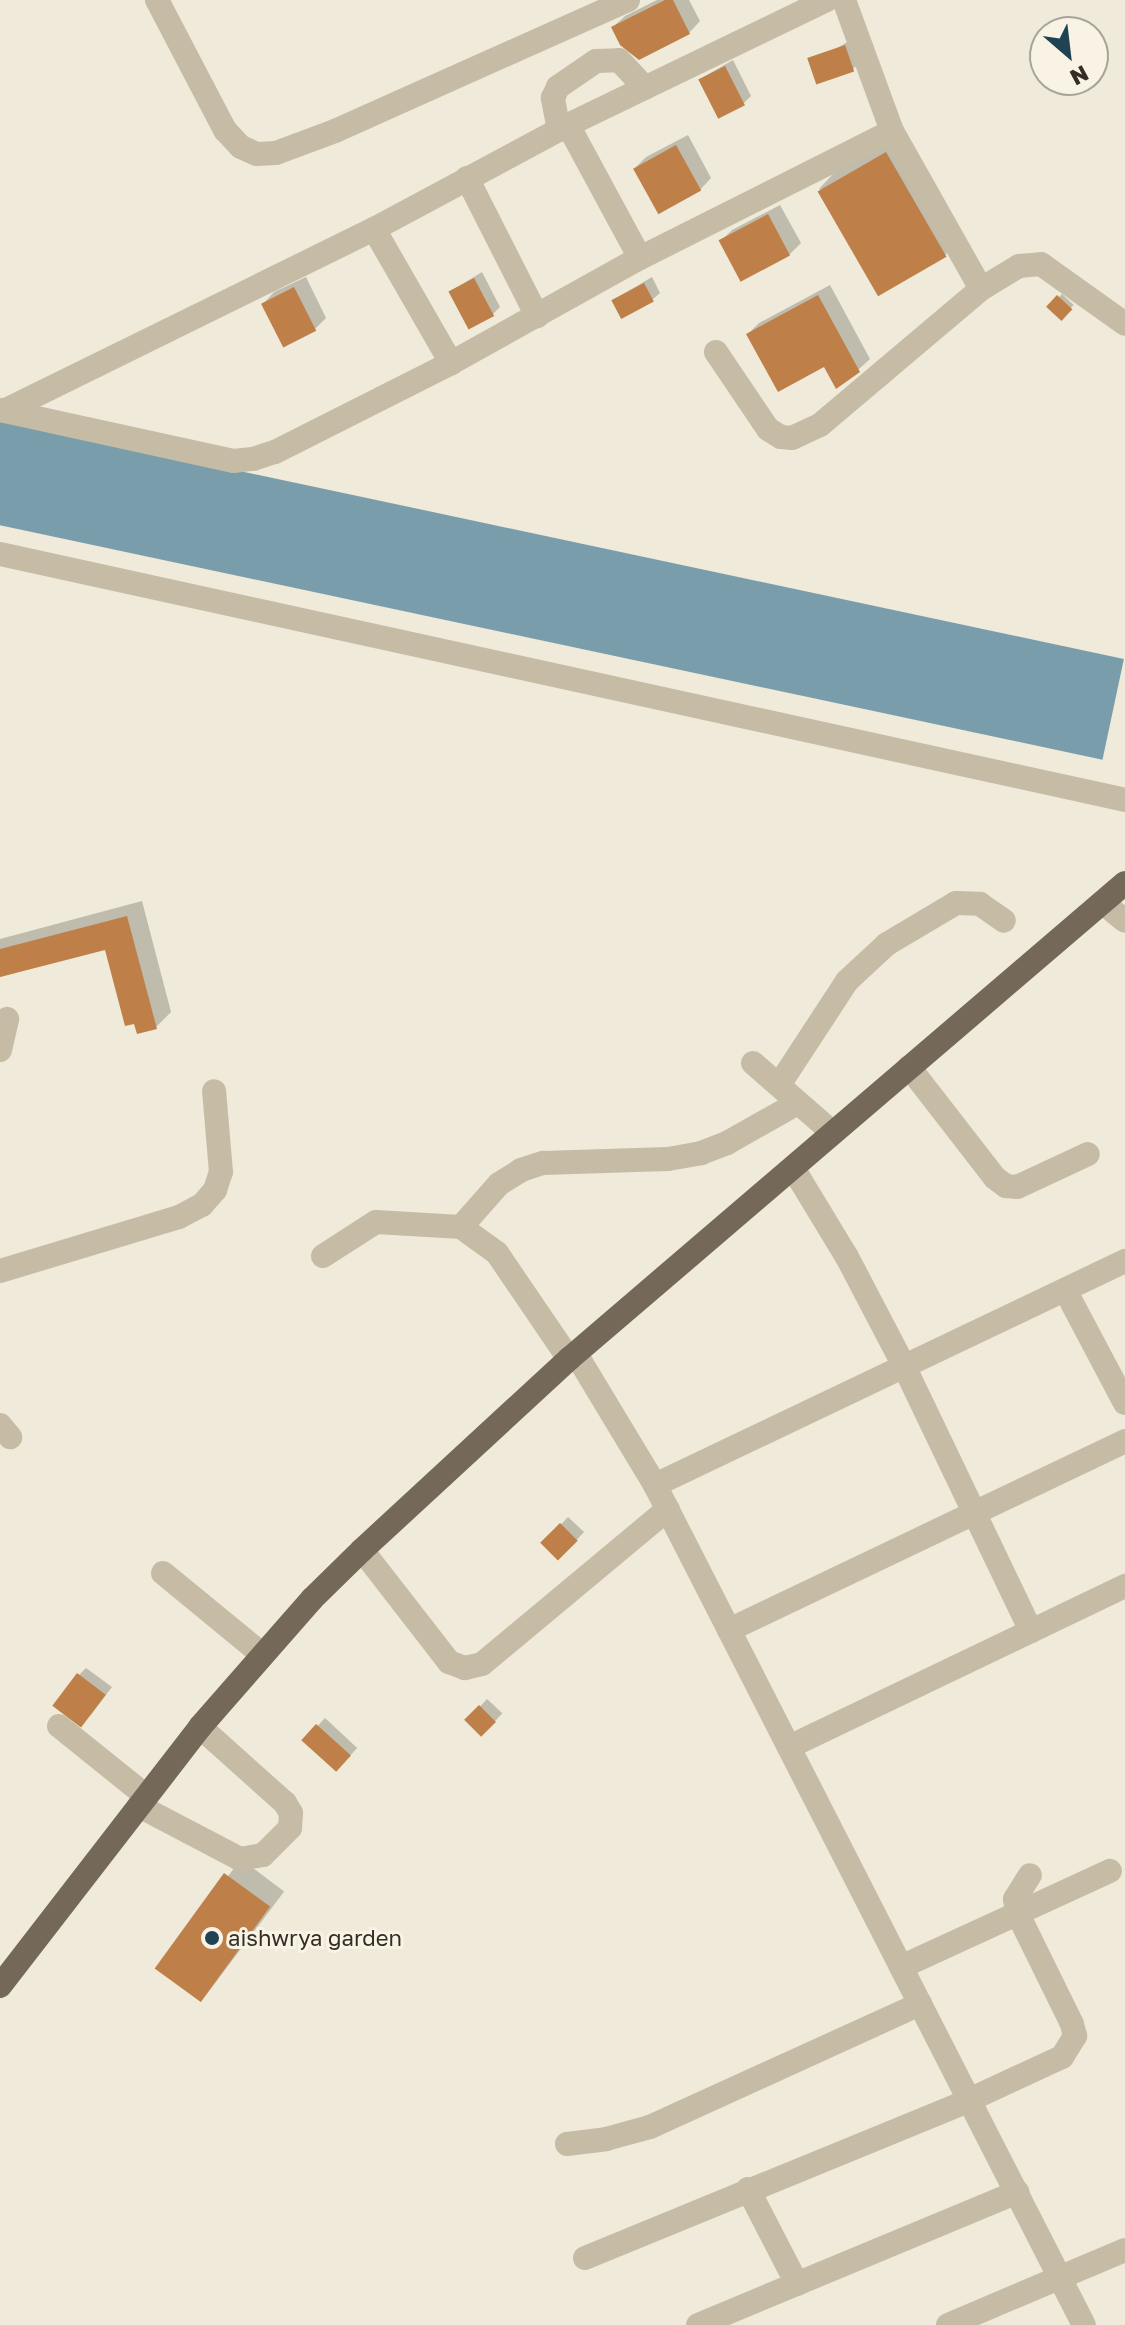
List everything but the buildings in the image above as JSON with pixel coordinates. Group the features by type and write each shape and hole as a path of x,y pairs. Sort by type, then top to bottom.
{"main road":[{"path":"1,1981 200,1727 362,1550 572,1356 1125,883"}],"street":[{"path":"157,0 225,130 241,147 257,154 276,153 335,131 628,0"},
{"path":"2,411 374,229 564,127 827,0"},
{"path":"844,0 892,131 981,289"},
{"path":"640,258 564,127 553,98 558,87 596,61 619,60 645,88"},
{"path":"2,411 233,461 253,459 275,452 451,363 640,258 892,131"},
{"path":"467,178 537,316"},
{"path":"374,229 451,363"},
{"path":"716,352 768,429 781,437 792,438 820,425 981,289 1019,266 1041,264 1125,324"},
{"path":"0,554 1125,800"},
{"path":"779,1085 847,981 887,944 956,903 980,904 1004,921"},
{"path":"1103,903 1125,921"},
{"path":"0,1050 7,1019"},
{"path":"753,1063 796,1104 833,1133"},
{"path":"909,1067 995,1178 1006,1186 1017,1187 1088,1154"},
{"path":"0,1271 179,1217 202,1205 215,1190 221,1172 214,1091"},
{"path":"461,1227 499,1184 521,1170 543,1163 654,1160 701,1153 727,1143 796,1104"},
{"path":"793,1168 847,1257 904,1366 1031,1631"},
{"path":"323,1256 376,1222 461,1227 497,1253 572,1356 668,1509 967,2101 1084,2325"},
{"path":"655,1485 1125,1261"},
{"path":"1072,1303 1125,1403"},
{"path":"729,1630 971,1511 1125,1441"},
{"path":"362,1550 449,1662 465,1668 482,1664 668,1509"},
{"path":"163,1573 263,1655"},
{"path":"789,1747 1125,1586"},
{"path":"59,1726 142,1801 240,1859 263,1855 290,1828 291,1813 285,1803 200,1727"},
{"path":"901,1967 1110,1871"},
{"path":"585,2258 967,2101 1062,2057 1075,2036 1017,1912 1015,1899 1030,1875"},
{"path":"567,2144 606,2139 650,2127 920,2004"},
{"path":"748,2189 797,2284"},
{"path":"698,2325 1017,2192"},
{"path":"948,2325 1125,2250"}],"water":[{"path":"0,420 1124,659 1102,760 0,525"}],"place":[{"name":"aishwrya garden","path":"212,1938"}]}
